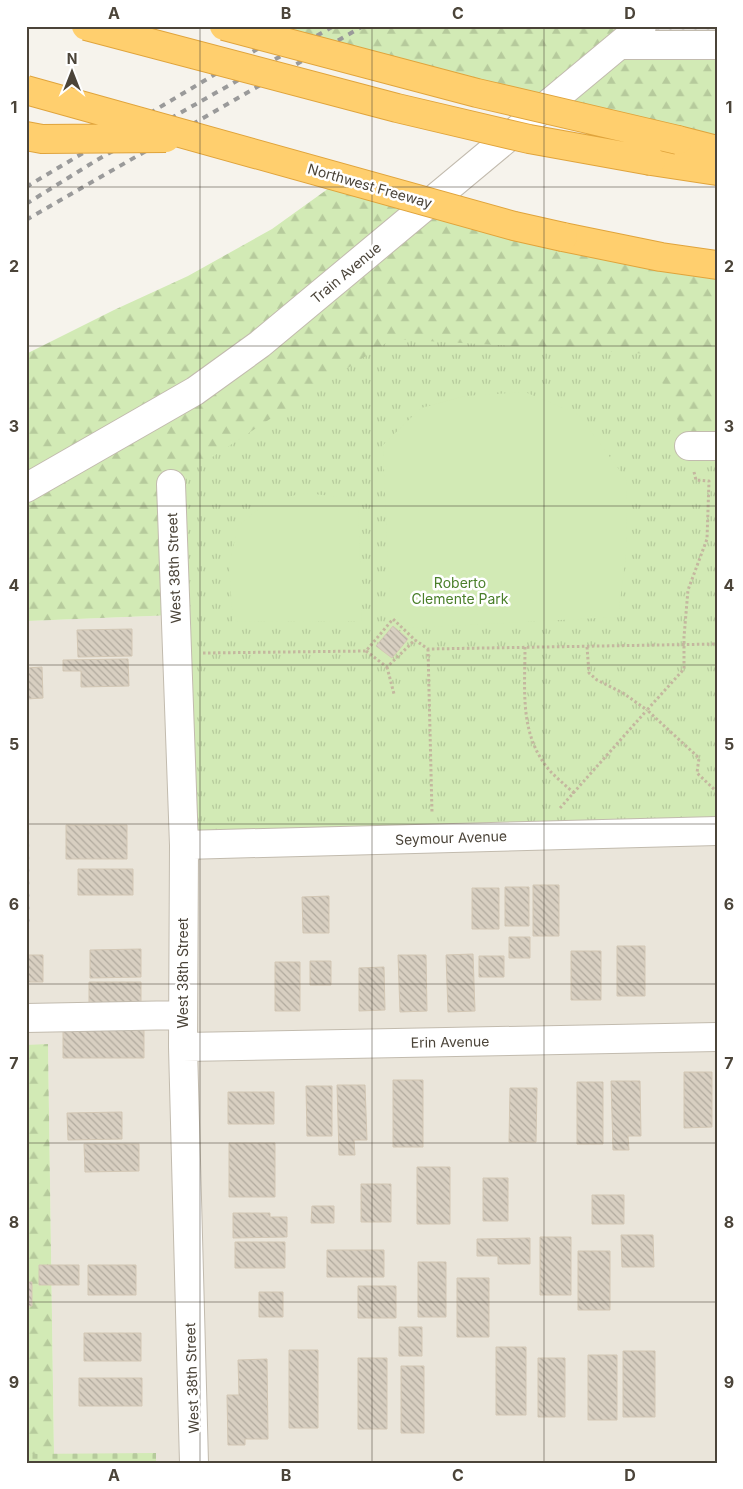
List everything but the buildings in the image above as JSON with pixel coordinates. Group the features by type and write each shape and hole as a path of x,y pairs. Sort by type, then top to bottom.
{"highway":[{"path":"86,26 397,108 528,140 717,171"},
{"path":"224,26 477,93 717,150"},
{"name":"Northwest Freeway","path":"26,90 514,226 661,257 717,265"},
{"path":"26,136 42,140 198,138"}],"street":[{"name":"Train Avenue","path":"26,488 195,391 260,344 642,26"},
{"path":"620,45 717,45"},
{"path":"690,446 717,446"},
{"name":"West 38th Street","path":"171,484 184,845 183,1047 194,1463"},
{"name":"Seymour Avenue","path":"184,845 717,831"},
{"path":"26,1018 183,1016"},
{"name":"Erin Avenue","path":"183,1047 717,1037"}],"path":[{"path":"555,814 684,669 688,590 706,539 709,506 709,481 696,480 690,446"},
{"path":"366,651 393,619 414,640 428,649 717,644"},
{"path":"387,668 414,640"},
{"path":"587,646 589,673 597,680 623,693 647,710 699,758 697,773 717,792"},
{"path":"525,647 525,704 528,729 537,752 551,771 574,793"},
{"path":"428,649 432,816"},
{"path":"202,653 366,651 387,668 394,694"}],"shaded area":[{"path":"642,26 717,26 717,45 620,45"},
{"path":"175,615 717,831 717,1463 26,1463 26,1454 54,1453 48,1045 26,1045 26,929 30,928 28,621"},
{"path":"26,660 28,660 30,929 26,929"}],"green space":[{"path":"224,26 642,26 621,45 717,45 717,151"},
{"path":"343,178 717,265 717,446 175,615 28,621 28,660 26,660 26,354 188,276 272,229"},
{"name":"Roberto Clemente Park","path":"392,339 650,354 689,446 717,446 717,831 184,845 171,484"},
{"path":"525,392 579,415 626,479 627,547 618,617 391,629 383,445 421,408 465,396"},
{"path":"305,493 358,499 362,621 233,622 229,566 238,526 269,501"},
{"path":"48,1044 54,1454 26,1454 26,1045"},
{"path":"156,1453 156,1463 26,1463 26,1454"}],"railway":[{"path":"26,187 296,26"},
{"path":"26,204 97,160 334,26"},
{"path":"26,220 363,26"}]}
